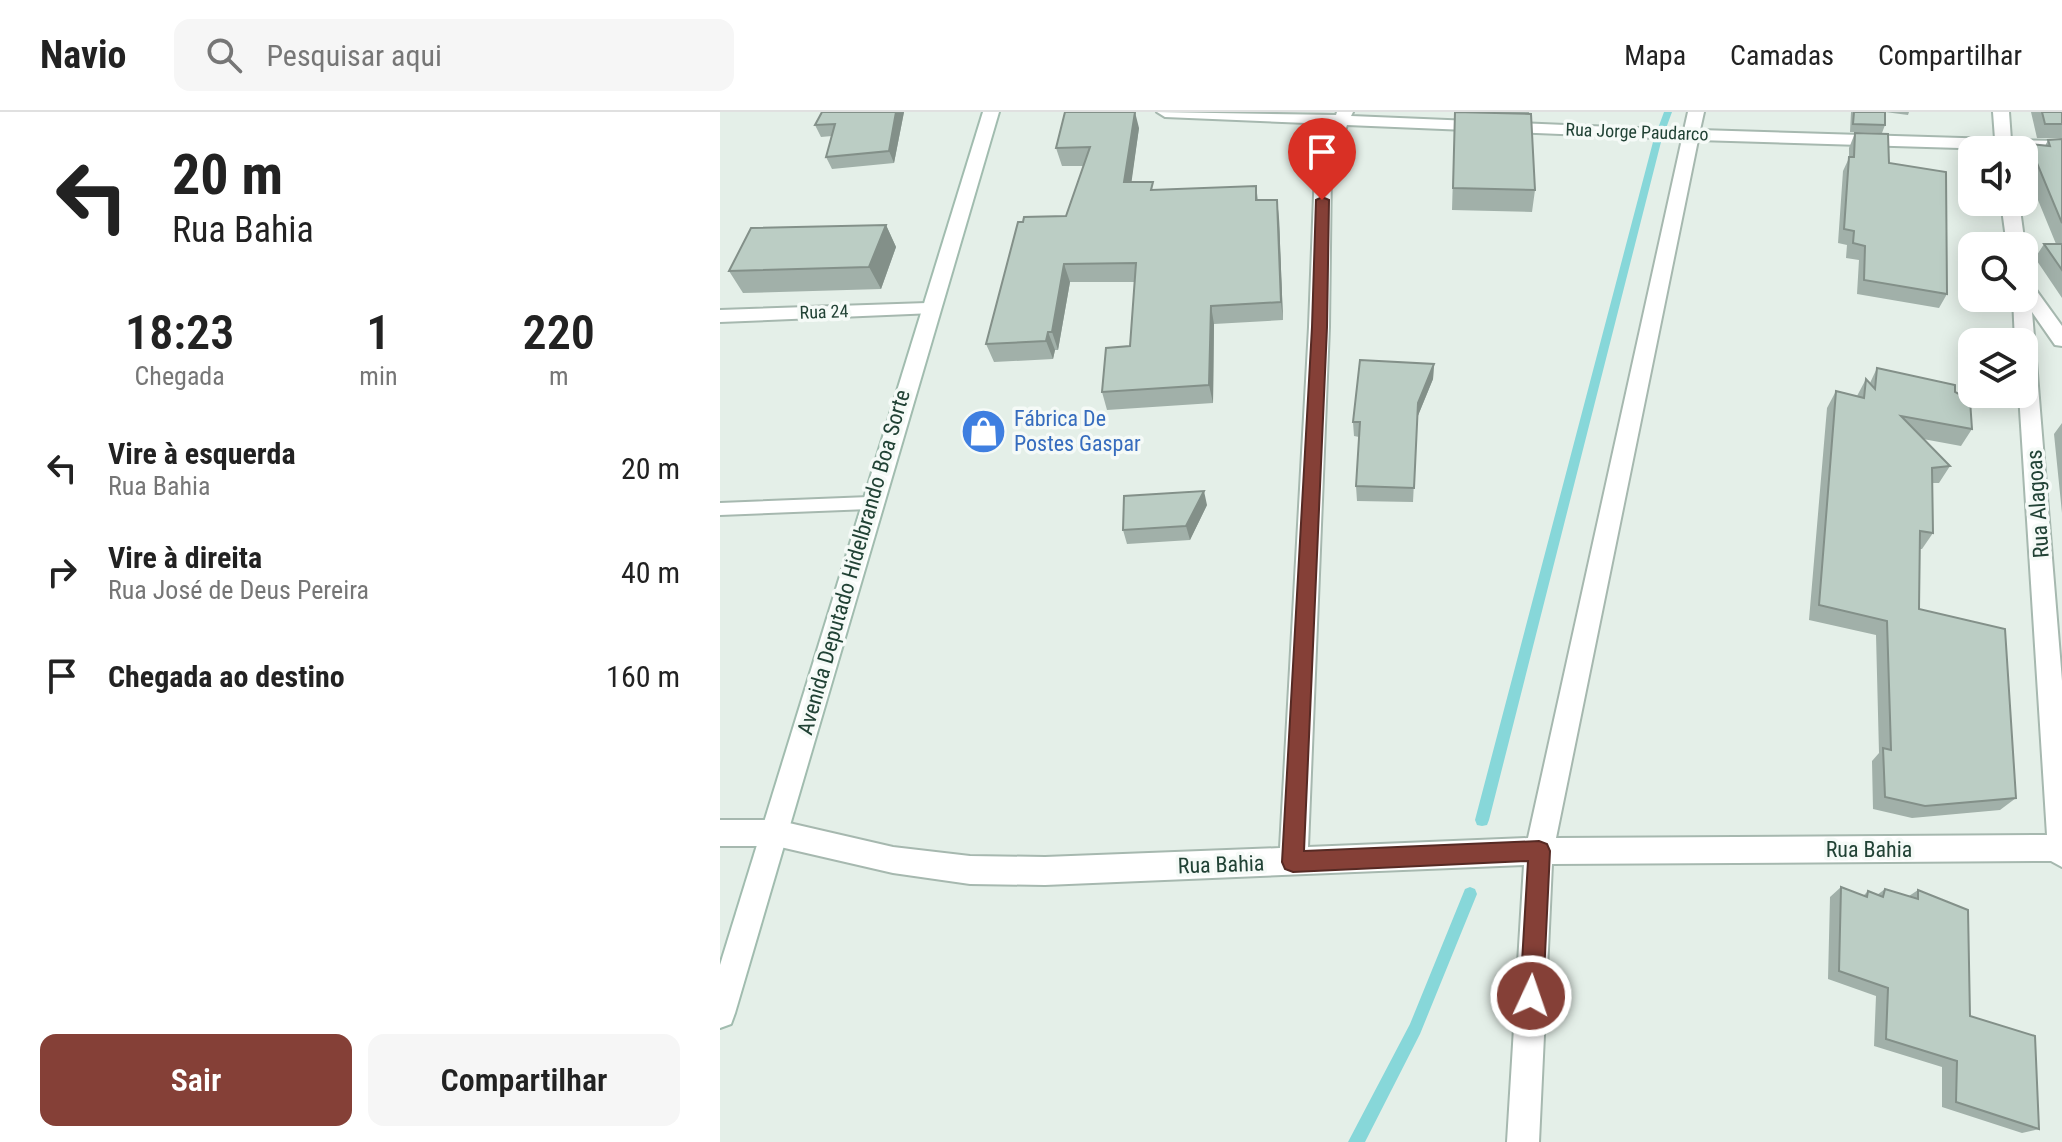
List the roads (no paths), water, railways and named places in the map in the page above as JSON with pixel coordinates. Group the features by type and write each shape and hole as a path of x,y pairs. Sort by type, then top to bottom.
{"street":[{"name":"Avenida Deputado Hidelbrando Boa Sorte","path":"720,1013 776,833 927,309 991,112"},
{"name":"Rua Jorge Paudarco","path":"1165,112 1343,116 1635,133 1958,145"},
{"path":"1523,1142 1539,851 1685,134 1696,112"},
{"path":"2001,112 2002,136"},
{"path":"1293,862 1319,327 1323,169 1343,116"},
{"name":"Rua Jorge Paudarco","path":"2038,146 2062,146"},
{"path":"2038,307 2062,340"},
{"name":"Rua 24","path":"720,316 927,309"},
{"name":"Rua Alagoas","path":"2023,312 2062,850"},
{"name":"Rua Bahia","path":"720,833 776,833 893,860 970,870 1045,871 1539,851 2062,850"}],"lane":[{"path":"720,509 869,503"}],"waterway":[{"path":"1482,820 1657,142 1668,112"},
{"path":"1356,1142 1415,1029 1470,894"}],"place":[{"name":"Fábrica De Postes Gaspar","path":"983,431"}]}
